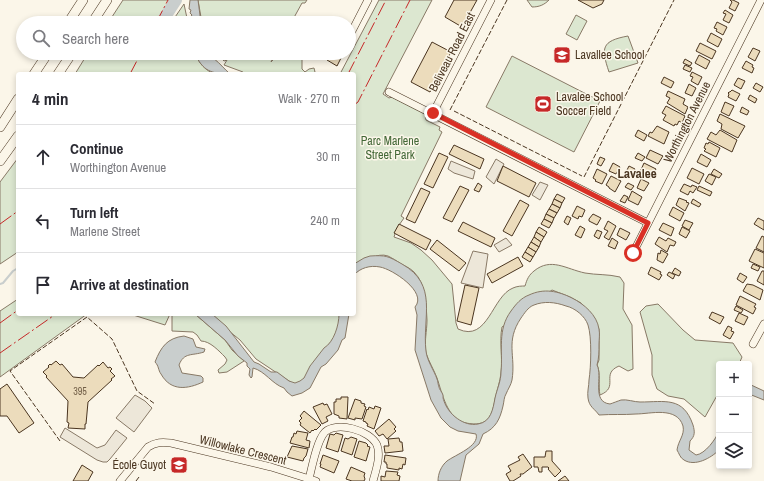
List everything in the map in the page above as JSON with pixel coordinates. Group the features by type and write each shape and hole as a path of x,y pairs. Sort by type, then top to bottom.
{"main road":[{"path":"72,16 82,0"},
{"path":"96,16 106,0"},
{"path":"35,72 43,60"},
{"path":"59,72 67,60"},
{"path":"0,127 16,102"},
{"path":"0,161 16,139"}],"street":[{"path":"356,23 368,0"},
{"name":"Beliveau Road East","path":"433,113 491,0"},
{"name":"Worthington Avenue","path":"633,253 761,0"},
{"path":"389,92 648,223"},
{"path":"753,344 764,324"},
{"name":"Willowlake Crescent","path":"120,481 148,447 160,442 171,443 271,467 312,480 320,441 324,433 331,428 343,426 357,430 370,437 376,444 378,453 374,481"}],"green space":[{"path":"123,0 174,0 164,16 113,16"},
{"path":"198,0 307,0 305,3 302,3 295,16 201,16"},
{"name":"Parc Marlene Street Park","path":"379,0 432,0 383,94 425,113 426,120 440,127 439,130 442,132 401,216 404,218 397,228 394,237 411,243 421,250 432,260 452,284 458,329 468,332 476,330 483,324 506,293 515,287 525,286 527,279 540,267 553,264 585,273 620,277 624,283 623,309 632,325 633,369 628,371 619,366 614,369 611,373 609,388 606,392 600,395 599,372 597,365 599,360 599,329 581,303 552,290 502,327 502,361 500,380 494,406 487,420 479,424 473,424 460,421 454,417 446,405 437,378 426,353 426,301 421,282 418,277 409,268 384,255 375,256 356,265 356,72 341,72 347,60 356,60 356,44"},
{"path":"527,0 549,0 537,7 532,7"},
{"path":"184,4 187,16 176,16"},
{"path":"576,15 587,21 577,40 566,34"},
{"path":"628,36 638,63 609,72 604,51 605,47 613,40"},
{"name":"Lavalee School Soccer Field","path":"512,56 600,101 574,152 486,107"},
{"path":"84,60 198,60 210,72 76,72"},
{"path":"227,60 272,60 271,62 273,60 302,60 302,69 305,72 243,72 224,65"},
{"path":"314,68 315,72 305,72 309,69"},
{"path":"16,161 16,253 0,264 0,182"},
{"path":"16,300 16,316 84,316 0,377 0,311"},
{"path":"658,304 683,330 695,340 733,343 742,357 740,361 716,361 716,397 705,417 684,399 668,396 657,389 652,375 652,355 640,312 646,306"},
{"path":"136,316 169,316 165,325"},
{"path":"172,316 197,316 225,340 232,350 244,361 227,372 219,373 218,370 227,360 217,349 211,344 201,341 193,332 172,331"},
{"path":"210,316 343,316 341,328 298,387 256,359 240,340"}],"shaded area":[{"path":"190,0 198,0 200,16 191,16 191,10 189,9"},
{"path":"199,60 214,60 228,72 213,72 204,68"},
{"path":"496,159 504,164 494,184 486,177"},
{"path":"451,161 475,171 473,179 454,173 448,169"},
{"path":"540,182 548,185 540,200 532,195"},
{"path":"506,238 512,245 499,252 494,245"},
{"path":"473,251 488,254 483,288 461,283"},
{"path":"370,256 387,257 402,264 413,272 421,282 425,292 425,338 429,362 446,406 453,415 467,424 482,423 489,418 491,414 501,375 502,333 511,311 526,296 551,291 577,300 589,310 596,319 599,333 599,355 597,365 599,370 599,394 604,402 610,404 623,400 665,402 678,405 684,409 694,427 694,434 690,441 689,450 696,455 703,452 713,442 716,436 716,453 703,461 693,463 683,459 677,450 683,432 683,426 680,420 669,413 599,415 591,406 588,398 591,352 587,322 579,313 569,307 554,303 542,303 534,305 528,309 521,318 513,334 512,380 497,423 483,434 479,444 466,455 460,481 438,481 439,473 443,465 471,446 476,438 476,434 458,431 450,427 441,418 431,400 415,350 417,315 415,307 418,301 417,295 413,288 400,277 380,267 373,266 356,273 356,263"},
{"path":"197,316 214,316 226,326 254,362 271,372 277,372 289,381 295,383 304,378 310,366 324,348 331,342 337,328 339,316 349,316 345,338 342,340 338,350 326,364 321,367 310,388 302,393 292,396 284,388 253,368 251,378 249,375 250,369 247,366 247,363 238,356 225,340"},
{"path":"184,336 193,339 196,347 205,349 204,352 189,355 183,358 179,365 182,373 201,376 203,378 203,382 192,386 180,387 170,384 165,380 155,362 165,344 173,339"},
{"path":"752,385 764,391 764,400 752,395"},
{"path":"135,395 145,401 152,408 134,432 116,418"},
{"path":"65,428 97,448 105,445 116,430 127,438 107,462 103,462 97,460 60,437"}],"building":[{"path":"454,0 477,0 462,27 445,17"},
{"path":"578,0 604,0 602,4 593,8"},
{"path":"730,0 739,3 735,11 729,8 732,2"},
{"path":"725,10 733,15 729,23 723,20 726,14 723,13"},
{"path":"717,22 727,27 723,35 714,28"},
{"path":"711,33 722,39 718,47 707,41"},
{"path":"432,42 451,52 430,92 411,82"},
{"path":"700,43 716,51 712,59 696,51"},
{"path":"753,48 760,51 755,61 748,57"},
{"path":"699,55 710,61 706,69 695,63"},
{"path":"685,59 692,63 690,66 683,63"},
{"path":"327,60 340,60 337,66"},
{"path":"746,61 753,65 752,67 754,68 752,73 742,68"},
{"path":"685,65 692,68 690,72 683,69"},
{"path":"692,72 702,77 698,85 691,81 693,77 690,76"},
{"path":"664,77 674,82 671,88 661,83"},
{"path":"738,78 745,81 741,89 734,85"},
{"path":"756,83 763,87 760,92 753,88"},
{"path":"689,84 696,88 692,96 685,93"},
{"path":"732,90 740,94 736,101 728,97 728,93"},
{"path":"668,91 685,99 683,104 688,107 685,114 667,103 670,98 666,96"},
{"path":"750,95 757,99 755,103 748,99"},
{"path":"725,102 734,106 729,116 721,112"},
{"path":"666,106 685,116 682,123 679,121 677,125 675,124 674,126 663,120 666,115 662,113"},
{"path":"742,107 749,111 747,115 740,112"},
{"path":"720,114 745,126 738,138 721,129 722,124 717,121"},
{"path":"657,126 669,132 664,144 648,136"},
{"path":"638,130 647,135 644,141 635,136"},
{"path":"720,130 737,140 732,152 707,139 711,132 716,135"},
{"path":"709,142 720,148 716,157 704,151 706,149 704,148 706,143 708,144"},
{"path":"454,145 484,159 480,169 449,154"},
{"path":"650,150 663,156 658,164 646,158"},
{"path":"439,153 448,157 433,188 424,184"},
{"path":"638,153 645,157 642,161 635,158"},
{"path":"701,154 711,160 707,167 697,162"},
{"path":"600,157 605,159 601,166 597,164"},
{"path":"613,163 620,167 616,174 609,171"},
{"path":"644,163 656,169 651,178 640,172"},
{"path":"503,166 536,183 529,197 497,181"},
{"path":"629,166 635,169 633,173 627,170"},
{"path":"692,168 704,174 699,184 687,178"},
{"path":"597,169 607,174 602,184 595,181 596,180 593,178"},
{"path":"714,169 722,174 719,178 711,174"},
{"path":"709,174 716,177 712,185 705,181"},
{"path":"611,176 621,181 615,192 606,185"},
{"path":"641,179 649,183 644,191 637,188"},
{"path":"478,183 482,186 479,192 474,190"},
{"path":"628,183 634,186 631,190 625,187"},
{"path":"684,184 691,187 692,185 697,187 693,193 690,191 688,195 680,191"},
{"path":"460,186 469,190 452,222 443,218"},
{"path":"699,186 712,192 710,196 697,190"},
{"path":"421,188 430,192 415,223 406,219"},
{"path":"632,191 642,197 638,205 628,200"},
{"path":"557,194 565,198 562,203 554,199"},
{"path":"624,195 628,197 625,203 620,201"},
{"path":"679,198 689,203 685,211 676,205"},
{"path":"554,199 562,203 560,208 552,204"},
{"path":"693,199 701,204 699,207 691,203"},
{"path":"520,200 529,205 512,236 503,231"},
{"path":"552,204 560,208 557,213 549,209"},
{"path":"577,206 585,210 582,217 579,216 578,219 572,216"},
{"path":"673,207 684,213 680,221 669,215"},
{"path":"549,209 557,213 554,218 546,214"},
{"path":"546,214 554,218 552,223 544,219"},
{"path":"593,214 601,218 597,225 589,221"},
{"path":"567,216 571,218 568,225 564,222"},
{"path":"758,218 764,221 764,230 754,224"},
{"path":"544,219 552,223 549,228 541,224"},
{"path":"685,220 693,223 689,230 682,226"},
{"path":"608,221 616,226 609,240 604,237 608,231 604,229"},
{"path":"463,222 495,238 491,247 458,231"},
{"path":"663,223 674,228 671,236 659,230"},
{"path":"399,224 431,240 426,250 394,233"},
{"path":"580,226 585,229 581,238 575,235"},
{"path":"539,227 547,232 544,237 536,232"},
{"path":"682,227 690,231 686,238 679,234"},
{"path":"620,228 630,233 626,240 617,235"},
{"path":"597,230 602,232 599,239 594,236"},
{"path":"536,232 544,237 541,242 534,237"},
{"path":"762,236 764,237 764,252 756,248"},
{"path":"534,237 541,242 539,247 531,242"},
{"path":"659,237 666,241 668,238 676,242 674,246 670,245 667,252 655,244"},
{"path":"612,238 618,242 615,249 608,246"},
{"path":"437,240 466,263 459,271 430,249"},
{"path":"531,242 539,247 536,252 528,247"},
{"path":"528,247 536,252 533,257 525,252"},
{"path":"755,249 764,253 764,268 749,261"},
{"path":"661,250 668,254 663,263 657,260 658,253 660,254"},
{"path":"525,252 533,257 530,262 522,257"},
{"path":"518,257 523,266 492,283 487,274"},
{"path":"753,264 760,267 758,271 751,268"},
{"path":"651,267 661,272 660,274 662,275 659,280 648,274"},
{"path":"675,268 681,272 679,276 672,273"},
{"path":"762,271 764,271 764,285 757,281"},
{"path":"669,272 675,275 673,279 667,275"},
{"path":"740,273 747,277 743,283 737,279"},
{"path":"747,284 763,290 760,300 743,291"},
{"path":"465,285 479,288 471,325 457,321"},
{"path":"740,296 756,304 753,314 736,305"},
{"path":"736,306 743,310 741,313 734,310"},
{"path":"712,312 724,317 720,324 709,318"},
{"path":"739,313 748,317 744,325 735,321"},
{"path":"728,326 732,328 731,331 734,332 730,339 723,335"},
{"path":"56,361 60,365 62,364 73,377 84,378 103,362 108,368 110,367 112,369 110,371 115,376 88,402 85,429 68,428 68,401 43,372 49,367 48,366 50,364 51,365"},
{"path":"7,384 34,423 19,433 7,416 0,416 0,389"},
{"path":"341,397 348,397 347,419 339,418 339,416 334,414 334,402 336,402 336,399 341,399"},
{"path":"355,399 365,404 364,406 366,407 362,419 355,418 355,420 348,418"},
{"path":"323,403 324,405 327,404 332,414 326,417 328,421 322,424 313,407"},
{"path":"375,406 381,408 374,429 367,426 368,424 363,421 367,409 368,410 369,407 374,409"},
{"path":"304,411 321,425 316,430 312,430 310,433 300,425 301,423 299,421 302,418 300,416"},
{"path":"389,419 396,427 394,429 396,431 387,439 383,434 379,436 375,431"},
{"path":"297,431 308,433 306,440 310,441 309,448 290,443 294,433 296,434"},
{"path":"336,433 343,435 338,452 326,448 330,434 334,435"},
{"path":"351,437 357,439 352,455 341,451 345,438 348,439"},
{"path":"399,438 400,442 402,442 403,451 385,453 384,446 389,446 388,439"},
{"path":"359,441 366,443 368,445 367,446 370,447 366,461 354,457"},
{"path":"292,446 308,449 303,461 287,457"},
{"path":"546,451 552,451 552,461 561,471 555,477 548,467 542,467 542,472 539,472 538,467 534,467 534,457 545,457"},
{"path":"523,454 532,467 523,474 520,474 521,476 513,481 510,481 506,474 511,471 508,466 520,460 518,457"},
{"path":"323,455 339,461 334,473 320,467"},
{"path":"385,455 406,458 405,465 403,464 402,469 399,468 399,470 387,468 386,462 384,462"},
{"path":"82,465 93,472 88,481 73,481"},
{"path":"351,467 365,473 364,481 352,481 346,479"},
{"path":"386,471 398,472 397,475 400,476 399,481 381,481 381,476 385,477"},
{"path":"565,476 569,481 558,481"}],"waterway":[{"path":"166,16 176,0"},
{"path":"0,284 3,283 16,269"}],"fence":[{"path":"450,110 507,0"},
{"path":"584,177 674,0"},
{"path":"454,111 582,176"},
{"path":"60,441 10,371 87,317 112,339 137,391 155,404"},
{"path":"136,481 139,477"}],"power":[{"path":"160,16 168,0"},
{"path":"356,58 386,0"},
{"path":"356,104 410,0"},
{"path":"131,72 137,60"},
{"path":"349,72 355,60"},
{"path":"0,224 16,212"},
{"path":"0,323 16,311"},
{"path":"0,353 53,316"}],"place":[{"name":"Lavallee School","path":"562,55"},
{"name":"Lavalee School Soccer Field","path":"543,104"},
{"name":"École Guyot","path":"179,465"}],"district":[{"name":"Lavalee","path":"637,173"}],"route":[{"path":"433,113 648,223 633,253"}]}
